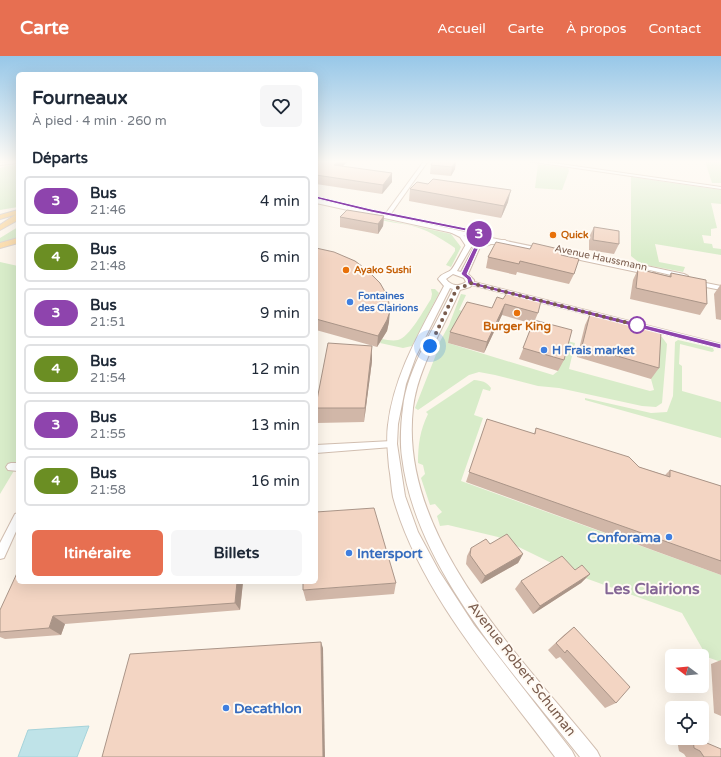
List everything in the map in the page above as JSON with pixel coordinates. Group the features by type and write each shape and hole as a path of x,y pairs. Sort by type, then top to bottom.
{"main road":[{"path":"0,216 16,212"},
{"path":"0,228 16,218"},
{"path":"0,234 16,224"},
{"path":"0,246 16,241"}],"street":[{"path":"388,214 403,194"},
{"name":"Avenue Haussmann","path":"318,197 508,242 721,288"},
{"name":"Avenue Haussmann","path":"318,201 452,231 721,284"},
{"path":"452,231 467,240 468,245"},
{"path":"454,272 468,245 478,235"},
{"path":"464,274 476,247 478,235"},
{"path":"476,247 490,242 508,242"},
{"path":"470,283 469,278 464,274 454,272 443,276 443,281 452,286 465,286 470,283 721,346"},
{"name":"Avenue Robert Schuman","path":"452,286 412,356 402,384 393,424 392,444 399,496 413,534 434,576 468,630 566,757"},
{"name":"Avenue Robert Schuman","path":"452,286 414,385 408,407 406,448 416,493 433,540 448,569 479,617 591,757"},
{"path":"318,449 392,444"},
{"path":"0,554 16,521"}],"green space":[{"path":"0,194 16,194 16,207 0,210"},
{"path":"631,194 721,194 721,204 711,203 717,228 711,229 711,236 702,235 704,243 712,244 713,248 721,249 721,255 655,244 659,262 685,267 683,272 641,264 631,256"},
{"path":"368,216 451,234 461,247 451,267 446,265 455,251 455,248 442,240 419,228"},
{"path":"16,228 16,239 0,245 0,238"},
{"path":"0,262 16,266 16,467 0,494"},
{"path":"431,289 435,289 439,293 412,346 403,348 380,343 382,339 398,340 412,329 431,299"},
{"path":"461,294 466,295 459,310 466,312 448,343 553,375 558,371 567,341 575,343 569,369 650,391 654,390 651,379 658,336 662,337 667,344 662,403 656,407 642,406 559,388 538,386 479,372 469,375 418,410 415,408 437,352 438,345 449,325"},
{"path":"678,340 713,348 714,351 712,352 680,344 679,364 682,366 682,391 721,402 721,438 585,400 585,398 651,413 667,412 673,396 675,342"},
{"path":"474,380 484,382 491,388 490,391 483,389 474,415 483,418 461,481 721,575 721,662 709,658 709,649 702,649 682,613 574,574 498,537 448,525 440,526 437,516 442,512 435,504 430,505 421,478 425,474 423,465 418,463 421,432 428,414 426,412"}],"water":[{"path":"89,726 77,757 18,757 28,730"}],"building":[{"path":"436,194 509,194 504,206"},
{"path":"347,210 384,216 378,224 340,217"},
{"path":"594,227 619,231 619,244 593,240"},
{"path":"496,242 530,249 533,243 563,250 561,255 579,259 574,274 520,261 519,264 488,257"},
{"name":"Fontaines des Clairions","path":"318,248 334,252 355,261 380,283 388,297 390,311 378,336 318,320"},
{"path":"638,269 671,277 671,273 706,280 707,304 636,288"},
{"path":"507,293 541,301 538,313 505,304 487,342 450,332 467,302 492,308 497,297 503,299"},
{"path":"590,314 661,332 659,368 582,346"},
{"path":"534,320 572,330 564,360 523,348"},
{"path":"328,343 372,346 365,408 318,408 318,395"},
{"name":"Conforama","path":"487,419 535,434 536,428 629,457 639,467 670,477 670,470 721,486 721,561 469,472"},
{"name":"Intersport","path":"374,508 396,583 303,590 303,584 318,584 318,512"},
{"path":"507,534 523,554 485,576 470,555 471,548 486,539 490,544"},
{"path":"562,556 575,570 582,565 590,574 540,606 521,581"},
{"path":"16,575 16,584 237,584 235,603 53,616 49,628 0,632 0,610"},
{"path":"574,627 630,687 616,703 567,650 565,653 556,643"},
{"name":"Decathlon","path":"321,642 323,757 102,757 130,654"},
{"path":"709,744 721,749 721,757 704,757 700,751 694,748 694,745"}],"bus line":[{"name":"3","path":"318,197 479,232 478,242 464,274 469,278 470,283 721,346"}],"place":[{"name":"Quick","path":"553,235"},
{"name":"Ayako Sushi","path":"346,270"},
{"name":"Fontaines des Clairions","path":"350,302"},
{"name":"Burger King","path":"517,313"},
{"name":"H Frais market","path":"544,350"},
{"name":"Conforama","path":"669,537"},
{"name":"Intersport","path":"349,553"},
{"name":"Decathlon","path":"226,708"}],"district":[{"name":"Les Clairions","path":"652,589"}],"route":[{"path":"430,346 457,288 470,283 637,325"}]}
